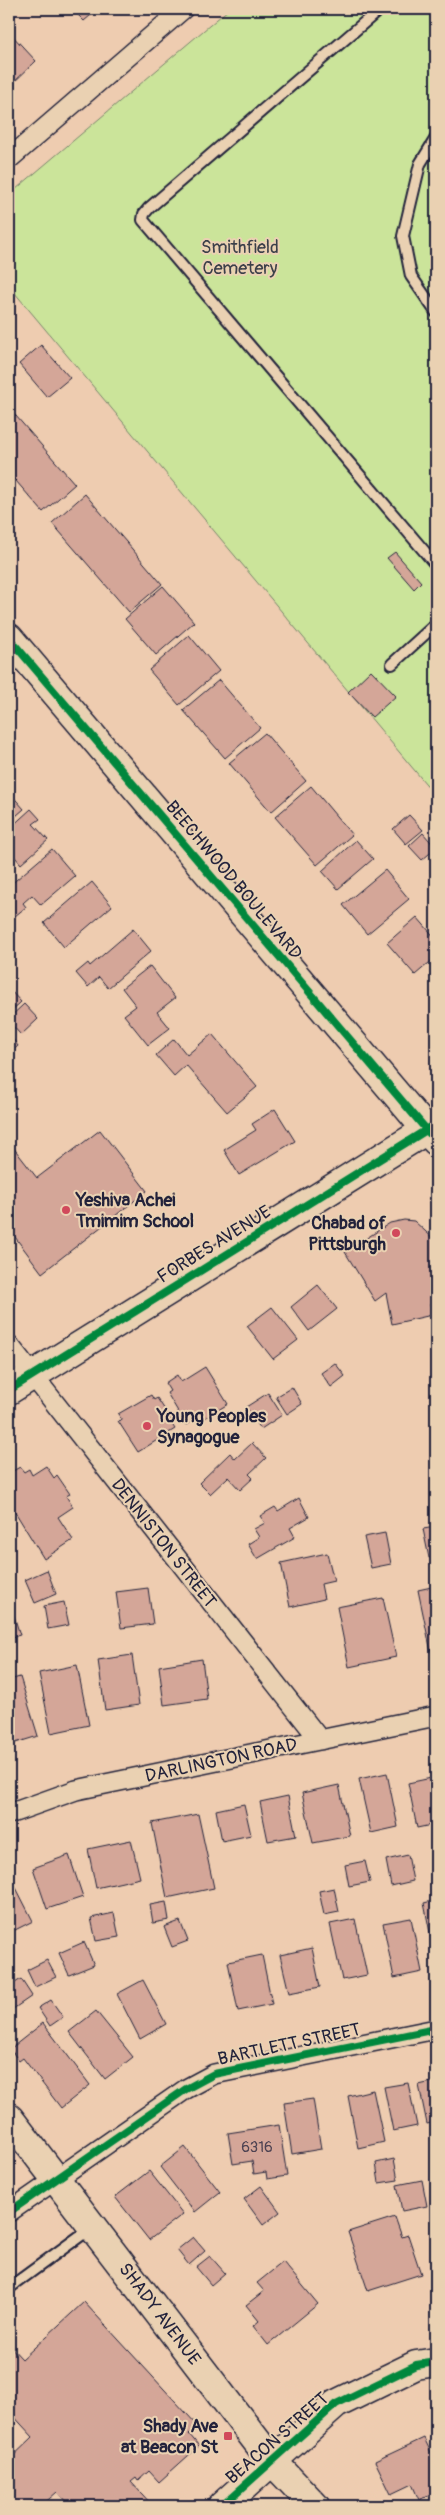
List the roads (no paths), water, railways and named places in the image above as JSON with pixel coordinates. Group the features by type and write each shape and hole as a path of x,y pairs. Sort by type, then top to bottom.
{"main road":[{"name":"BEECHWOOD BOULEVARD","path":"9,638 433,1132"},
{"name":"FORBES AVENUE","path":"9,1390 433,1132"},
{"name":"SHADY AVENUE","path":"9,2118 272,2461 315,2506"},
{"name":"BEACON STREET","path":"222,2506 336,2404 416,2365 436,2362"}],"street":[{"path":"9,159 183,9"},
{"name":"DENNISTON STREET","path":"9,1345 320,1740"},
{"name":"DARLINGTON ROAD","path":"9,1814 76,1790 436,1716"},
{"name":"BARTLETT STREET","path":"9,2212 55,2178 186,2090 214,2074 436,2029"}],"lane":[{"path":"380,9 149,208 144,214 143,220 436,566"},
{"path":"436,138 420,164 403,236 410,276 436,312"},
{"path":"392,664 436,624"},
{"path":"9,2288 93,2227"}],"place":[{"name":"Yeshiva Achei Tmimim School","path":"66,1210"},
{"name":"Chabad of Pittsburgh","path":"396,1233"},
{"name":"Young Peoples Synagogue","path":"147,1426"},
{"name":"Shady Ave at Beacon St","path":"228,2436"}],"park label":[{"name":"Smithfield Cemetery","path":"240,257"}]}
